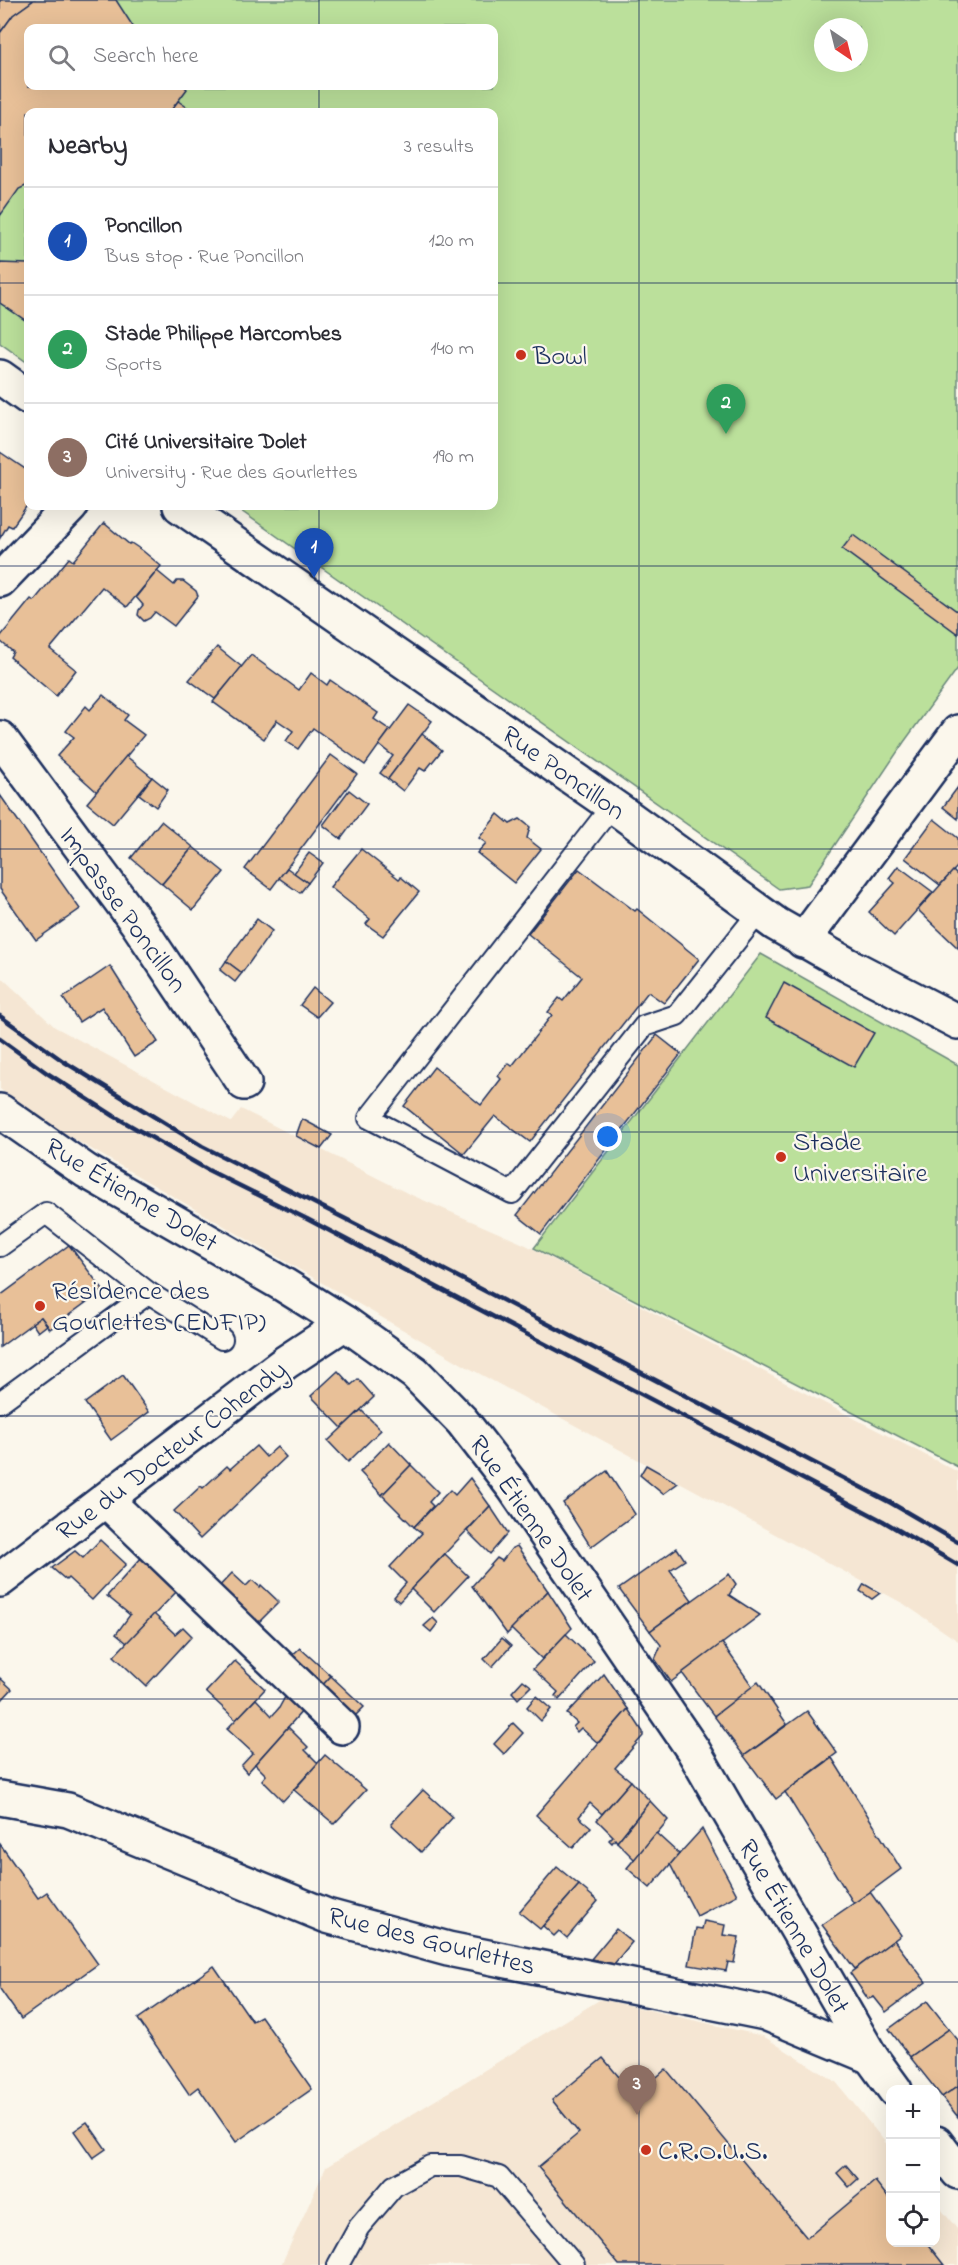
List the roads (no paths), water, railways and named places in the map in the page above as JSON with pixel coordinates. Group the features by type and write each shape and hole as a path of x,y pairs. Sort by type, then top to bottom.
{"street":[{"path":"0,377 24,394"},
{"path":"0,580 67,510"},
{"name":"Rue Poncillon","path":"186,510 612,806 759,912 803,941 958,1022"},
{"path":"803,941 958,732"},
{"name":"Impasse Poncillon","path":"0,738 137,923 244,1083"},
{"name":"Rue Étienne Dolet","path":"0,1111 86,1171 284,1285 345,1323 415,1373 462,1421 514,1488 693,1750 871,2057 891,2085"},
{"name":"Rue du Docteur Cohendy","path":"0,1580 286,1362 345,1323"},
{"path":"106,1500 342,1727"},
{"name":"Rue des Gourlettes","path":"0,1798 68,1810 327,1916 448,1949 765,2013 871,2057"},
{"path":"940,2148 958,2172"}],"lane":[{"path":"612,806 369,1118 512,1193 644,1026 677,1014 759,912"},
{"path":"0,1246 46,1212 149,1293 222,1339"},
{"path":"0,1402 149,1293"},
{"path":"338,2265 358,2227 394,2186 430,2166 461,2166 499,2177 574,2265"}],"railway":[{"path":"0,1016 63,1061 202,1146 891,1503 958,1542"},
{"path":"0,1039 47,1073 114,1116 208,1170 307,1219 883,1521 958,1565"}],"place":[{"name":"Bowl","path":"521,355"},
{"name":"Stade Philippe Marcombes","path":"726,434"},
{"name":"Poncillon","path":"314,578"},
{"name":"Stade Universitaire","path":"781,1157"},
{"name":"Résidence des Gourlettes (ENFIP)","path":"40,1306"},
{"name":"Cité Universitaire Dolet","path":"637,2115"},
{"name":"C.R.O.U.S.","path":"646,2150"}]}
